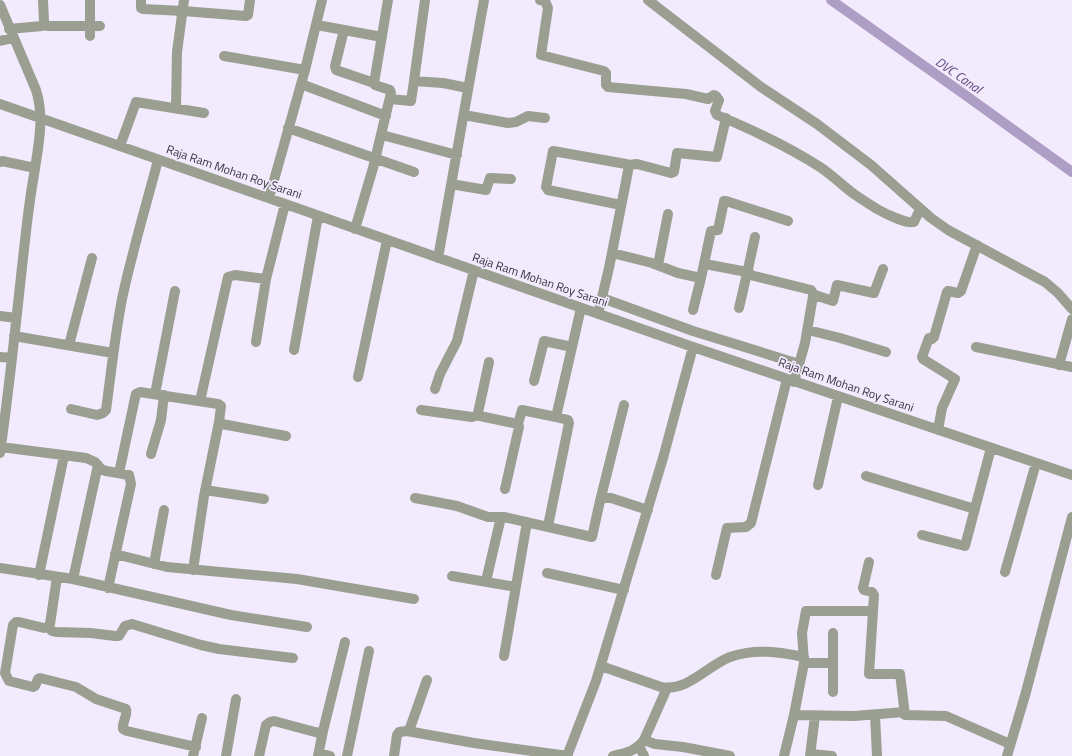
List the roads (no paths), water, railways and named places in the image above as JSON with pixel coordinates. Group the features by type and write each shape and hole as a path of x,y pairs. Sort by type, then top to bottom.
{"street":[{"path":"43,0 43,25"},
{"path":"9,28 41,27 43,25 93,29 90,0"},
{"path":"141,0 141,8 143,10 183,11 246,16 248,15 250,0"},
{"path":"176,108 176,52 184,0"},
{"path":"269,198 305,70 322,0"},
{"path":"374,82 388,0"},
{"path":"390,99 411,101 425,0"},
{"path":"438,258 484,0"},
{"path":"540,0 546,2 548,8 541,55 604,71 606,73 606,85 608,87 686,94 708,98 714,95 719,100 716,113 772,139 821,168 854,194 879,210 898,219 912,223 920,210"},
{"path":"648,0 761,87 817,124 871,165 920,210 948,230 1045,282 1058,293 1072,309"},
{"path":"0,5 36,90 40,118 40,139 27,218 1,445 92,460 101,469 129,475 130,484 108,588"},
{"path":"317,25 382,37"},
{"path":"344,30 336,61 336,70 374,82 375,85 390,90 391,93 376,159 355,229"},
{"path":"0,41 13,38"},
{"path":"224,56 305,70"},
{"path":"414,81 442,83 468,88"},
{"path":"301,84 386,116"},
{"path":"120,146 136,102 204,113"},
{"name":"Raja Ram Mohan Roy Sarani","path":"0,104 693,347 1072,475"},
{"path":"464,115 508,123 516,122 528,116 546,118"},
{"path":"621,205 548,190 546,187 553,151 628,165 637,164 671,173 674,172 677,153 716,156 726,118"},
{"path":"288,128 414,172"},
{"path":"382,135 457,155"},
{"path":"71,409 97,415 106,410 113,353 128,274 158,160"},
{"path":"0,162 2,161 35,168"},
{"path":"598,314 612,253 629,168 628,165"},
{"path":"451,184 486,190 490,178 511,180"},
{"path":"693,310 705,264 711,231 718,230 724,201 726,200 788,221"},
{"path":"256,342 266,280 285,204"},
{"path":"658,265 668,214"},
{"path":"294,350 318,216"},
{"path":"739,308 755,237"},
{"path":"358,377 387,240"},
{"path":"938,430 942,408 955,379 922,358 929,338 934,337 947,292 958,293 961,291 977,245"},
{"path":"612,253 658,265 678,273 701,278"},
{"path":"69,346 92,258"},
{"path":"705,264 747,270 753,277 811,290 814,295 833,301 837,285 874,293 883,269"},
{"path":"435,389 440,374 457,341 474,270"},
{"path":"200,401 228,277 235,275 266,280"},
{"path":"152,454 160,426 159,394 175,291"},
{"path":"716,575 727,528 746,528 751,523 791,380 799,364 808,330 814,295"},
{"path":"602,298 693,331 799,364"},
{"path":"556,416 581,308"},
{"path":"0,316 16,318"},
{"path":"1059,365 1072,319"},
{"path":"808,330 886,352"},
{"path":"14,336 113,353"},
{"path":"534,381 544,341 572,347"},
{"path":"394,756 397,735 399,732 407,731 474,743 568,756 601,666 648,510 693,347"},
{"path":"976,347 1072,367"},
{"path":"0,357 12,358"},
{"path":"479,415 489,362"},
{"path":"119,473 136,394 140,392 159,394 218,404 220,406 219,422 205,490 193,570"},
{"path":"818,485 838,397"},
{"path":"416,498 457,506 488,517 501,517 548,526 592,537 624,405"},
{"path":"421,410 472,417 479,415 518,423"},
{"path":"505,489 519,427 518,423 521,411 556,416 568,420 569,423 548,526"},
{"path":"219,422 222,424 286,436"},
{"path":"922,535 965,546 991,448"},
{"path":"39,575 64,456"},
{"path":"1005,572 1036,463"},
{"path":"73,579 98,465"},
{"path":"866,476 975,508"},
{"path":"205,490 264,499"},
{"path":"600,501 606,497 648,510"},
{"path":"154,564 164,510"},
{"path":"486,582 501,517"},
{"path":"1007,756 1026,692 1072,517"},
{"path":"504,656 527,522"},
{"path":"115,554 154,564 193,570 297,579 414,599"},
{"path":"869,562 863,588 864,590 874,593 869,673 870,675 900,674 904,712"},
{"path":"0,568 73,579 206,611 307,627"},
{"path":"547,573 624,590"},
{"path":"452,576 516,587"},
{"path":"48,627 50,624 56,577"},
{"path":"784,756 794,715 804,660 802,633 806,611 873,611"},
{"path":"202,718 194,751 123,729 127,715 126,708 96,699 70,685 40,678 33,687 9,680 5,673 13,625 16,622 19,622 44,628 48,627 52,631 56,632 91,633 119,636 122,634 125,626 132,624 215,648 293,658"},
{"path":"833,633 833,692"},
{"path":"330,756 319,755 323,731 345,642"},
{"path":"346,756 369,651"},
{"path":"601,666 671,688 697,678 720,661 740,653 771,651 804,660 832,663"},
{"path":"407,731 413,722 427,680"},
{"path":"613,756 629,752 642,743 667,688"},
{"path":"226,756 236,698"},
{"path":"794,715 876,716 904,712 906,715 946,716 957,719 1010,744"},
{"path":"815,716 811,755 832,756"},
{"path":"876,716 877,756"},
{"path":"260,756 266,725 270,722 279,722 315,732 323,731"},
{"path":"642,743 644,756"},
{"path":"642,743 683,747 730,756"}],"waterway":[{"name":"DVC Canal","path":"831,0 1072,172"}]}
